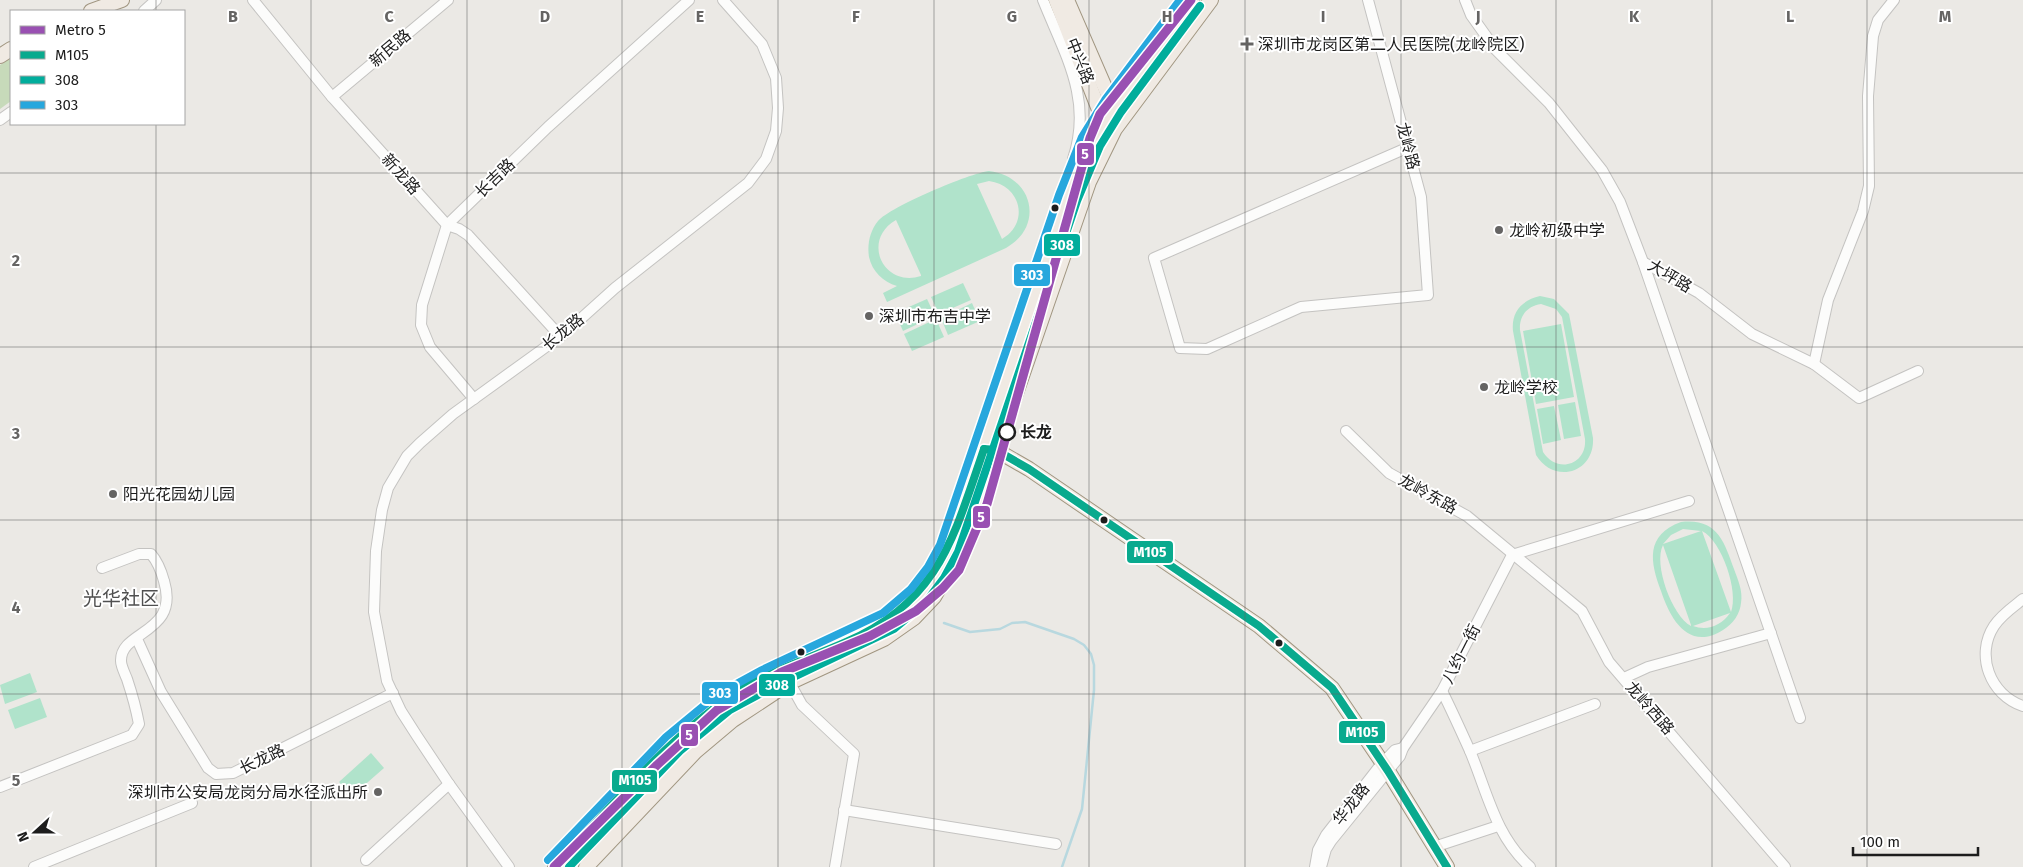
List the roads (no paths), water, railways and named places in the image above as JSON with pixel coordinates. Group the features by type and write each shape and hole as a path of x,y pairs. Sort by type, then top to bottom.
{"main road":[{"path":"94,10 122,0"},
{"name":"中兴路","path":"1056,0 1113,106 1115,129"},
{"name":"中兴路","path":"1067,0 1103,120"},
{"path":"555,867 673,744 724,702 884,639 914,618 934,597 956,559 991,452 1068,198 1082,164 1103,120 1192,0"},
{"path":"991,452 1089,182 1115,129 1211,0"},
{"path":"1103,120 1115,129"},
{"path":"991,452 1168,571 1309,677 1326,694 1384,769 1447,867"},
{"path":"586,867 695,752 786,677"},
{"path":"1384,769 1440,867"}],"street":[{"path":"145,10 156,0"},
{"name":"新龙路","path":"253,0 332,97 447,225 459,228 468,235 560,336"},
{"name":"新民路","path":"332,97 448,0"},
{"name":"长吉路","path":"474,399 430,347 421,325 422,305 447,225 548,127 689,0"},
{"name":"长龙路","path":"509,867 449,784 401,710 388,681 374,612 376,551 382,510 388,488 407,456 440,426 560,336 615,288 748,183 766,160 776,131 778,108 776,78 762,44 723,0"},
{"path":"1043,0 1079,95 1080,123 1078,144 1073,159 1082,164"},
{"name":"龙岭路","path":"1368,0 1409,147 1421,197 1428,294 1301,306 1206,349 1180,348 1154,258 1409,147"},
{"name":"大坪路","path":"1465,0 1471,15 1496,50 1549,103 1602,170 1620,202 1644,262 1699,294 1752,334 1814,364 1859,398 1918,371"},
{"path":"1814,364 1828,300 1863,211 1869,186 1868,96 1873,36 1878,20 1894,0"},
{"path":"1644,262 1800,718"},
{"name":"龙岭东路","path":"1346,431 1389,473 1467,516 1512,555"},
{"path":"1512,555 1689,501"},
{"path":"0,787 132,735 139,724 136,706 121,661 125,648 161,618 168,606 167,591 158,562 151,554 139,554 102,568"},
{"name":"龙岭西路","path":"1512,555 1582,611 1609,662 1785,867"},
{"name":"八约一街","path":"1403,748 1442,691 1512,555"},
{"path":"2023,599 1994,626 1988,640 1986,656 1988,671 1995,685 2006,696 2023,706"},
{"path":"1624,678 1648,667 1771,633"},
{"name":"长龙路","path":"137,639 161,692 208,768 216,774 233,772 393,694"},
{"path":"786,677 802,705 854,754 835,867"},
{"path":"1442,691 1470,751 1498,826 1518,855 1530,867"},
{"path":"1470,751 1596,704"},
{"name":"华龙路","path":"1321,867 1326,849 1331,841 1384,769 1395,750 1403,748"},
{"name":"华龙路","path":"1315,867 1321,842 1384,769"},
{"path":"366,860 449,784"},
{"path":"34,867 192,803"},
{"path":"844,810 1056,844"},
{"path":"1434,847 1498,826"}],"waterway":[{"path":"944,623 970,632 1000,629 1012,623 1025,622 1074,639 1084,645 1091,654 1094,665 1094,690 1082,809 1062,867"}],"metro line":[{"name":"5","path":"554,867 657,765 717,710 782,672 870,636 916,611 943,588 959,570 987,504 1090,138 1100,114 1191,0"}],"place":[{"name":"深圳市龙岗区第二人民医院(龙岭院区)","path":"1247,44"},
{"name":"龙岭初级中学","path":"1499,230"},
{"name":"深圳市布吉中学","path":"869,316"},
{"name":"龙岭学校","path":"1484,387"},
{"name":"长龙","path":"1007,432"},
{"name":"阳光花园幼儿园","path":"113,494"},
{"name":"深圳市公安局龙岗分局水径派出所","path":"378,792"}],"district":[{"name":"光华社区","path":"121,598"}]}
